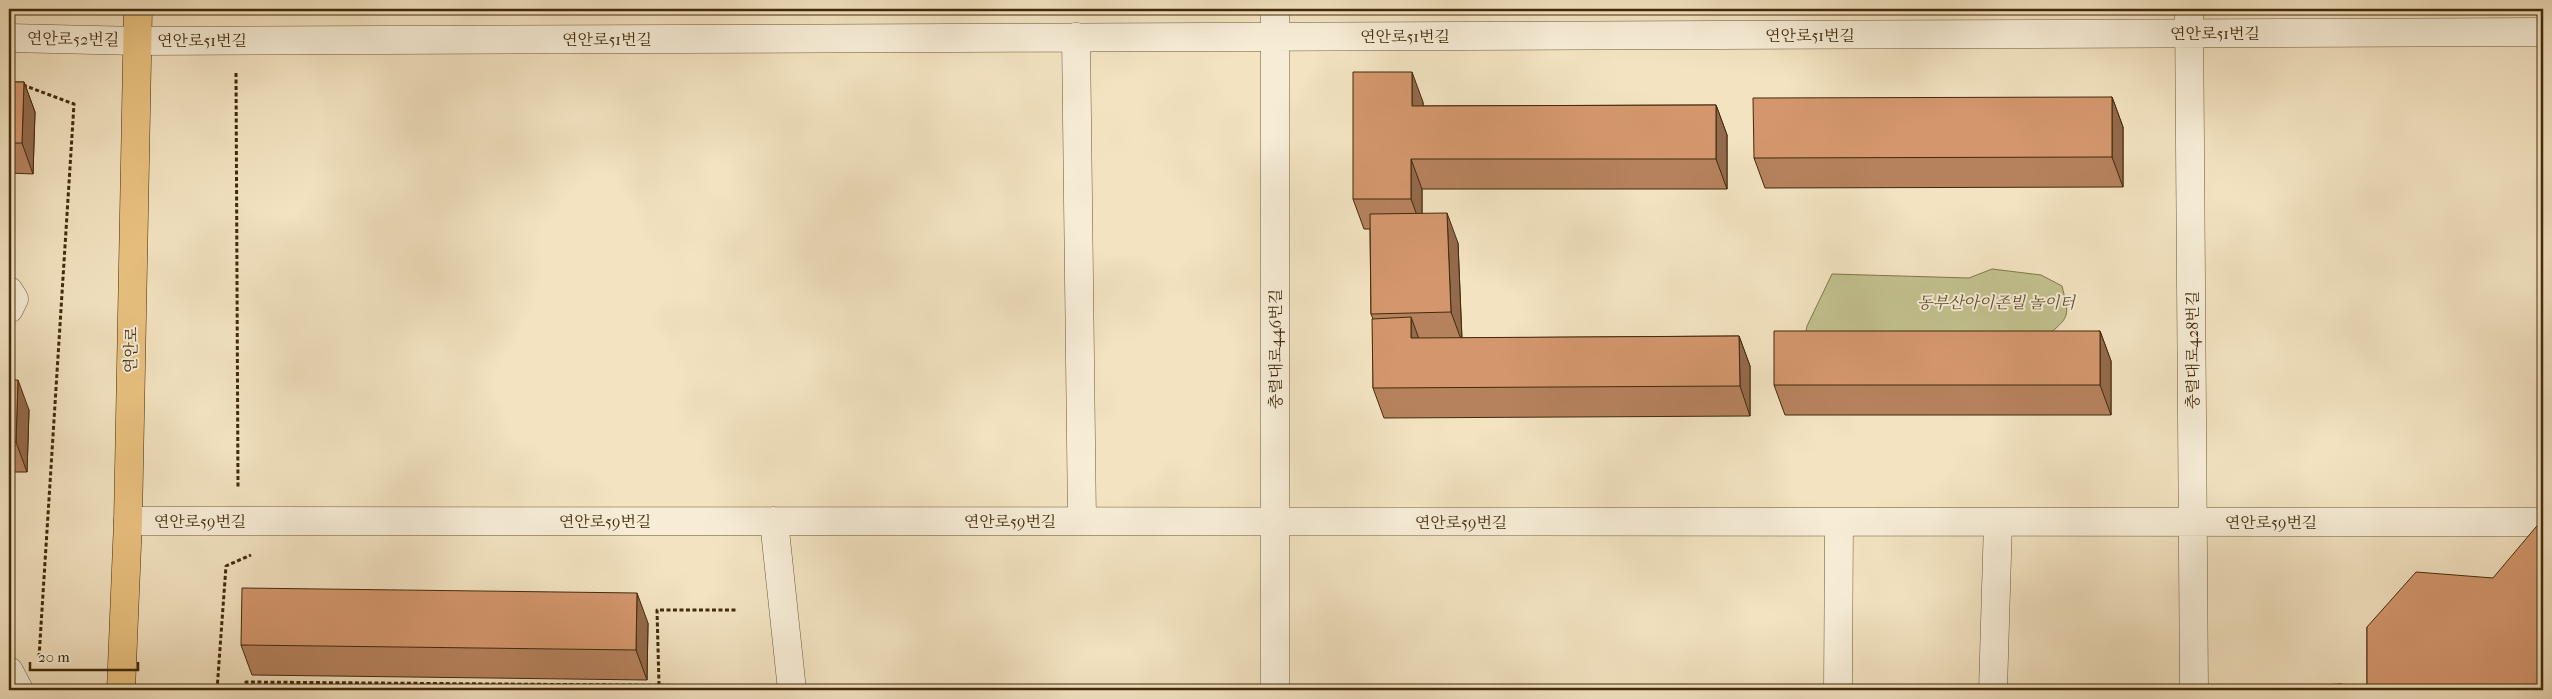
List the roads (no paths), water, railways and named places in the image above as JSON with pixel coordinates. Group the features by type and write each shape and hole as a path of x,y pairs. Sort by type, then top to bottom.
{"main road":[{"name":"연안로","path":"121,690 128,521 138,9"}],"street":[{"name":"충렬대로446번길","path":"1275,9 1275,690"},
{"name":"연안로51번길","path":"138,40 1275,36 2189,21 2543,32"},
{"name":"충렬대로428번길","path":"2189,21 2194,690"},
{"path":"1076,37 1082,521"},
{"name":"연안로52번길","path":"9,38 138,40"},
{"path":"9,291 14,299 9,309"},
{"name":"연안로59번길","path":"128,521 2543,522"},
{"path":"774,521 792,690"},
{"path":"1838,690 1839,522"},
{"path":"1993,690 1998,522"},
{"path":"9,671 19,690"}],"park label":[{"name":"동부산아이존빌 놀이터","path":"1996,302"}]}
